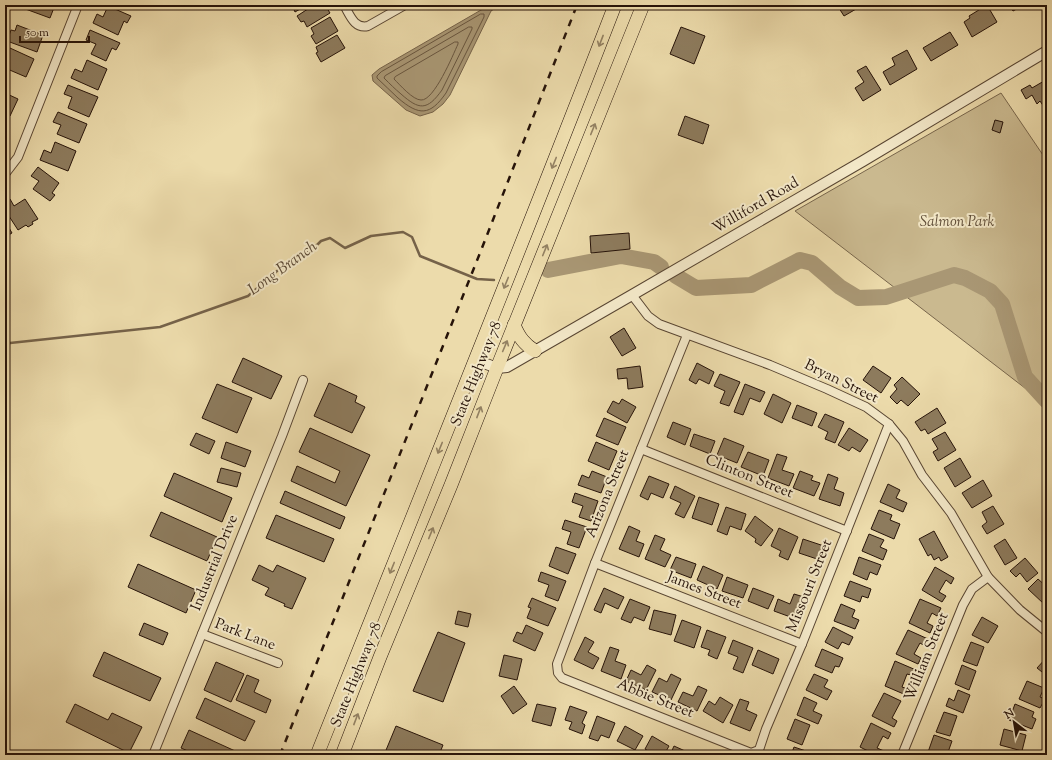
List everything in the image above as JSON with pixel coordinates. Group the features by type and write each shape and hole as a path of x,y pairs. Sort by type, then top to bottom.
{"main road":[{"name":"State Highway 78","path":"317,755 476,360 615,5"},
{"name":"State Highway 78","path":"342,755 380,657 451,485 496,368 643,5"},
{"path":"514,325 522,341 535,351"}],"street":[{"path":"5,174 18,157 78,5"},
{"path":"344,5 354,22 364,27 405,5"},
{"name":"Williford Road","path":"496,368 507,367 632,296 1047,51"},
{"name":"Bryan Street","path":"632,296 648,316 659,324 770,365 827,389 866,407 888,424 903,441 922,475 951,513 988,577 1020,610 1047,632"},
{"name":"Arizona Street","path":"557,664 687,335"},
{"path":"476,360 496,368"},
{"name":"Industrial Drive","path":"153,755 282,436 303,380"},
{"name":"Missouri Street","path":"751,753 759,750 766,729 802,644 888,424"},
{"name":"Clinton Street","path":"641,449 846,531"},
{"name":"James Street","path":"596,563 802,644"},
{"name":"William Street","path":"902,755 963,605 972,589 988,577"},
{"name":"Park Lane","path":"202,634 278,664"},
{"name":"Abbie Street","path":"557,664 558,673 562,678 751,753"}],"green space":[{"name":"Salmon Park","path":"1001,93 1047,161 1047,405 795,211"}],"water":[{"path":"491,5 500,5 491,11 450,95 443,104 433,112 420,116 406,110 373,81 372,75 379,69"}],"building":[{"path":"21,5 55,5 50,18 20,7"},
{"path":"292,5 307,5 295,12"},
{"path":"314,5 325,5 330,13 307,27 304,21 301,22 297,16"},
{"path":"837,5 863,5 844,16"},
{"path":"987,5 997,22 972,37 964,22 970,18 969,16"},
{"path":"1009,5 1024,5 1013,11"},
{"path":"108,6 131,16 127,23 124,21 118,35 93,23 97,14 103,17"},
{"path":"330,17 338,31 316,44 311,36 314,34 311,28"},
{"path":"17,25 43,35 37,52 7,41 11,30 15,31"},
{"path":"681,27 705,36 694,64 670,54"},
{"path":"90,30 120,43 116,50 112,48 106,61 91,54 96,44 86,40"},
{"path":"950,32 958,45 931,61 923,48"},
{"path":"337,35 345,48 321,62 316,53 318,52 316,47"},
{"path":"10,48 34,59 26,77 5,68 5,58"},
{"path":"907,50 917,69 890,85 883,72 895,65 892,58"},
{"path":"87,60 107,69 98,90 71,78 75,69 82,72"},
{"path":"866,66 881,90 863,101 855,88 864,82 857,71"},
{"path":"1044,81 1047,86 1047,105 1044,107 1040,101 1037,104 1032,95 1026,99 1021,90 1030,85 1032,88"},
{"path":"68,85 98,97 89,117 68,108 72,97 64,94"},
{"path":"5,93 18,99 10,116 5,113"},
{"path":"58,112 87,124 79,143 57,134 61,125 53,122"},
{"path":"685,116 709,125 703,144 678,135"},
{"path":"995,120 1003,122 1000,133 992,130"},
{"path":"55,142 76,151 68,171 40,160 44,150 51,153"},
{"path":"38,167 59,183 52,193 55,195 50,201 33,189 39,181 31,176"},
{"path":"10,199 14,206 25,199 38,219 32,222 33,224 28,227 26,225 18,230 5,210 5,202"},
{"path":"5,221 12,233 5,237"},
{"path":"629,233 630,249 591,253 590,236"},
{"path":"624,328 636,348 622,356 610,337"},
{"path":"243,358 282,376 271,399 232,382"},
{"path":"697,363 714,372 709,384 699,379 696,384 689,380"},
{"path":"640,366 643,387 628,389 627,378 618,379 617,369"},
{"path":"873,366 891,378 881,393 863,380"},
{"path":"720,374 740,382 729,406 720,403 725,391 714,386"},
{"path":"902,377 920,394 908,406 901,400 897,404 890,397 897,389 894,385"},
{"path":"329,383 357,396 355,402 365,407 352,433 314,416"},
{"path":"217,384 252,398 237,433 202,418"},
{"path":"745,384 765,392 760,402 750,398 743,415 734,412"},
{"path":"773,394 791,403 782,423 764,414"},
{"path":"622,399 636,407 627,423 607,412 613,401 619,404"},
{"path":"797,405 817,413 812,426 792,418"},
{"path":"937,408 946,423 928,434 925,429 921,431 915,422"},
{"path":"825,414 844,422 835,443 825,439 828,432 818,427"},
{"path":"604,418 626,427 618,445 596,436"},
{"path":"673,422 691,429 685,445 667,437"},
{"path":"310,428 370,455 346,506 291,481 297,466 335,483 340,471 299,452"},
{"path":"849,428 868,440 860,452 852,447 849,451 838,445"},
{"path":"945,432 956,450 938,461 933,452 938,449 932,439"},
{"path":"196,433 215,441 209,454 190,445"},
{"path":"694,434 715,441 710,454 690,446"},
{"path":"724,438 744,446 737,463 717,455"},
{"path":"226,442 251,451 245,467 221,458"},
{"path":"596,442 617,451 609,470 588,461"},
{"path":"748,452 769,460 763,476 741,467"},
{"path":"777,454 787,457 782,470 794,474 789,486 768,478"},
{"path":"960,458 971,477 955,487 944,468"},
{"path":"221,468 241,473 237,487 217,482"},
{"path":"592,471 607,477 601,493 578,485 582,475 589,478"},
{"path":"800,471 813,476 811,480 820,483 814,496 793,488"},
{"path":"174,473 232,498 222,522 164,496"},
{"path":"828,474 838,478 834,489 844,493 840,506 819,499"},
{"path":"649,476 669,484 663,498 651,493 648,500 640,496"},
{"path":"983,480 992,496 972,508 962,493"},
{"path":"888,484 900,490 896,498 907,503 903,512 880,502"},
{"path":"675,486 695,496 684,518 675,514 681,503 670,498"},
{"path":"285,491 345,517 340,529 280,503"},
{"path":"575,493 598,501 591,521 579,517 583,506 572,502"},
{"path":"699,497 719,504 712,525 692,518"},
{"path":"993,506 1004,524 987,534 982,526 987,522 982,512"},
{"path":"726,507 746,514 741,530 730,526 727,535 717,531"},
{"path":"879,510 892,515 890,520 900,524 894,539 871,529"},
{"path":"161,512 217,537 207,561 150,536"},
{"path":"276,515 334,539 324,562 266,538"},
{"path":"755,516 773,530 761,546 755,542 756,539 745,531"},
{"path":"565,520 587,527 579,548 567,544 571,532 562,529"},
{"path":"629,526 640,531 636,541 644,544 639,557 619,549"},
{"path":"779,528 798,537 788,560 779,556 781,551 771,546"},
{"path":"934,531 948,557 941,561 939,557 934,560 931,554 928,556 919,539"},
{"path":"869,534 884,540 880,547 887,550 883,560 862,551"},
{"path":"655,535 665,539 660,550 671,555 665,567 645,559"},
{"path":"803,539 824,546 820,560 799,553"},
{"path":"1005,539 1017,558 1005,565 994,546"},
{"path":"556,547 576,554 568,574 549,566"},
{"path":"676,557 696,564 691,578 670,570"},
{"path":"859,557 881,565 877,575 870,572 867,580 853,574"},
{"path":"1025,558 1038,573 1027,582 1020,573 1016,577 1010,571"},
{"path":"138,564 196,590 186,613 128,587"},
{"path":"259,565 273,572 277,565 306,578 292,609 284,606 285,604 265,595 269,588 252,580"},
{"path":"703,566 723,575 717,589 697,580"},
{"path":"935,567 954,578 951,584 946,580 939,592 946,596 942,602 922,590"},
{"path":"541,572 566,581 558,601 545,596 549,585 538,581"},
{"path":"727,577 748,585 743,598 722,591"},
{"path":"1038,579 1047,587 1047,601 1044,604 1028,589"},
{"path":"850,581 871,589 868,598 862,596 860,602 844,596"},
{"path":"604,588 624,597 618,609 605,603 601,613 594,610"},
{"path":"753,588 774,596 768,609 748,601"},
{"path":"794,594 804,597 796,619 774,611 778,599 790,604"},
{"path":"532,598 556,608 548,626 527,618 531,608 528,607"},
{"path":"630,599 650,607 644,621 634,617 631,623 621,619"},
{"path":"920,599 941,608 937,616 932,613 927,623 933,626 930,633 909,623"},
{"path":"841,604 855,610 852,617 859,620 855,629 834,621"},
{"path":"654,610 676,615 671,635 649,629"},
{"path":"458,611 471,614 468,627 455,624"},
{"path":"982,617 998,626 988,643 972,635"},
{"path":"682,620 701,627 694,648 674,641"},
{"path":"144,623 168,633 163,645 139,635"},
{"path":"526,625 543,633 535,651 513,641 517,632 522,634"},
{"path":"833,627 853,637 849,645 842,642 838,649 825,642"},
{"path":"707,630 726,637 717,659 708,655 710,650 701,647"},
{"path":"908,630 928,639 925,646 920,643 914,654 921,658 918,664 896,654"},
{"path":"438,632 465,643 443,702 413,691"},
{"path":"585,637 594,642 588,652 599,658 593,669 574,660"},
{"path":"733,640 753,648 743,673 733,669 738,657 728,653"},
{"path":"971,642 984,647 977,666 963,661"},
{"path":"610,647 619,650 615,661 626,665 621,679 601,671"},
{"path":"822,649 843,658 839,667 835,666 832,673 815,666"},
{"path":"758,650 779,659 773,674 752,665"},
{"path":"104,652 161,678 150,701 93,676"},
{"path":"504,655 522,659 517,680 499,676"},
{"path":"1047,657 1047,676 1037,668"},
{"path":"895,661 916,670 914,676 907,674 902,687 908,689 906,695 885,686"},
{"path":"216,662 244,674 231,702 204,690"},
{"path":"647,665 656,670 646,690 626,681 631,670 641,675"},
{"path":"962,665 976,671 969,690 955,684"},
{"path":"671,674 681,679 671,700 652,692 659,678 667,682"},
{"path":"814,674 828,680 824,687 832,691 827,700 806,690"},
{"path":"247,675 259,680 254,692 271,700 266,713 236,700"},
{"path":"1027,681 1044,688 1040,697 1045,699 1040,708 1019,699"},
{"path":"514,686 527,704 513,714 501,696"},
{"path":"698,686 707,690 697,711 678,702 683,692 693,696"},
{"path":"958,690 970,695 963,713 946,706 949,698 954,701"},
{"path":"884,693 901,701 892,718 897,721 894,727 872,716"},
{"path":"720,697 733,705 723,723 703,711 709,701 715,705"},
{"path":"804,697 817,703 813,711 822,715 818,724 797,715"},
{"path":"205,698 255,721 245,741 196,718"},
{"path":"740,699 749,702 746,710 757,715 750,731 730,723"},
{"path":"75,704 108,720 112,713 142,727 129,753 66,722"},
{"path":"537,704 556,708 551,726 532,721"},
{"path":"1015,704 1034,712 1032,717 1036,719 1032,729 1009,720"},
{"path":"570,706 587,712 582,723 585,725 582,734 569,729 572,722 565,720"},
{"path":"944,712 957,716 950,736 936,732"},
{"path":"597,716 615,723 609,738 601,735 598,741 589,738"},
{"path":"795,719 810,725 802,745 787,739"},
{"path":"871,723 891,733 888,739 883,736 877,748 884,751 882,755 876,755 860,747"},
{"path":"396,726 443,745 439,755 384,755"},
{"path":"625,726 643,736 635,750 617,741"},
{"path":"1004,729 1026,735 1022,751 1000,745"},
{"path":"189,730 244,755 197,755 181,748"},
{"path":"934,735 952,741 947,755 927,755"},
{"path":"652,736 669,746 664,755 655,755 645,749"},
{"path":"674,746 694,755 670,755"},
{"path":"794,747 812,753 811,755 791,755"}],"waterway":[{"name":"Long Branch","path":"5,342 10,343 160,327 248,296 277,271 321,241 330,238 345,248 371,236 403,232 412,237 420,256 477,279 494,280"},
{"name":"Long Branch","path":"548,270 621,256 654,262 661,267"},
{"name":"Long Branch","path":"676,276 696,288 751,285 800,260 812,263 840,287 858,298 886,297 954,275 965,278 990,291 1002,304 1025,377 1047,401"}],"railway":[{"path":"280,755 577,5"}]}
